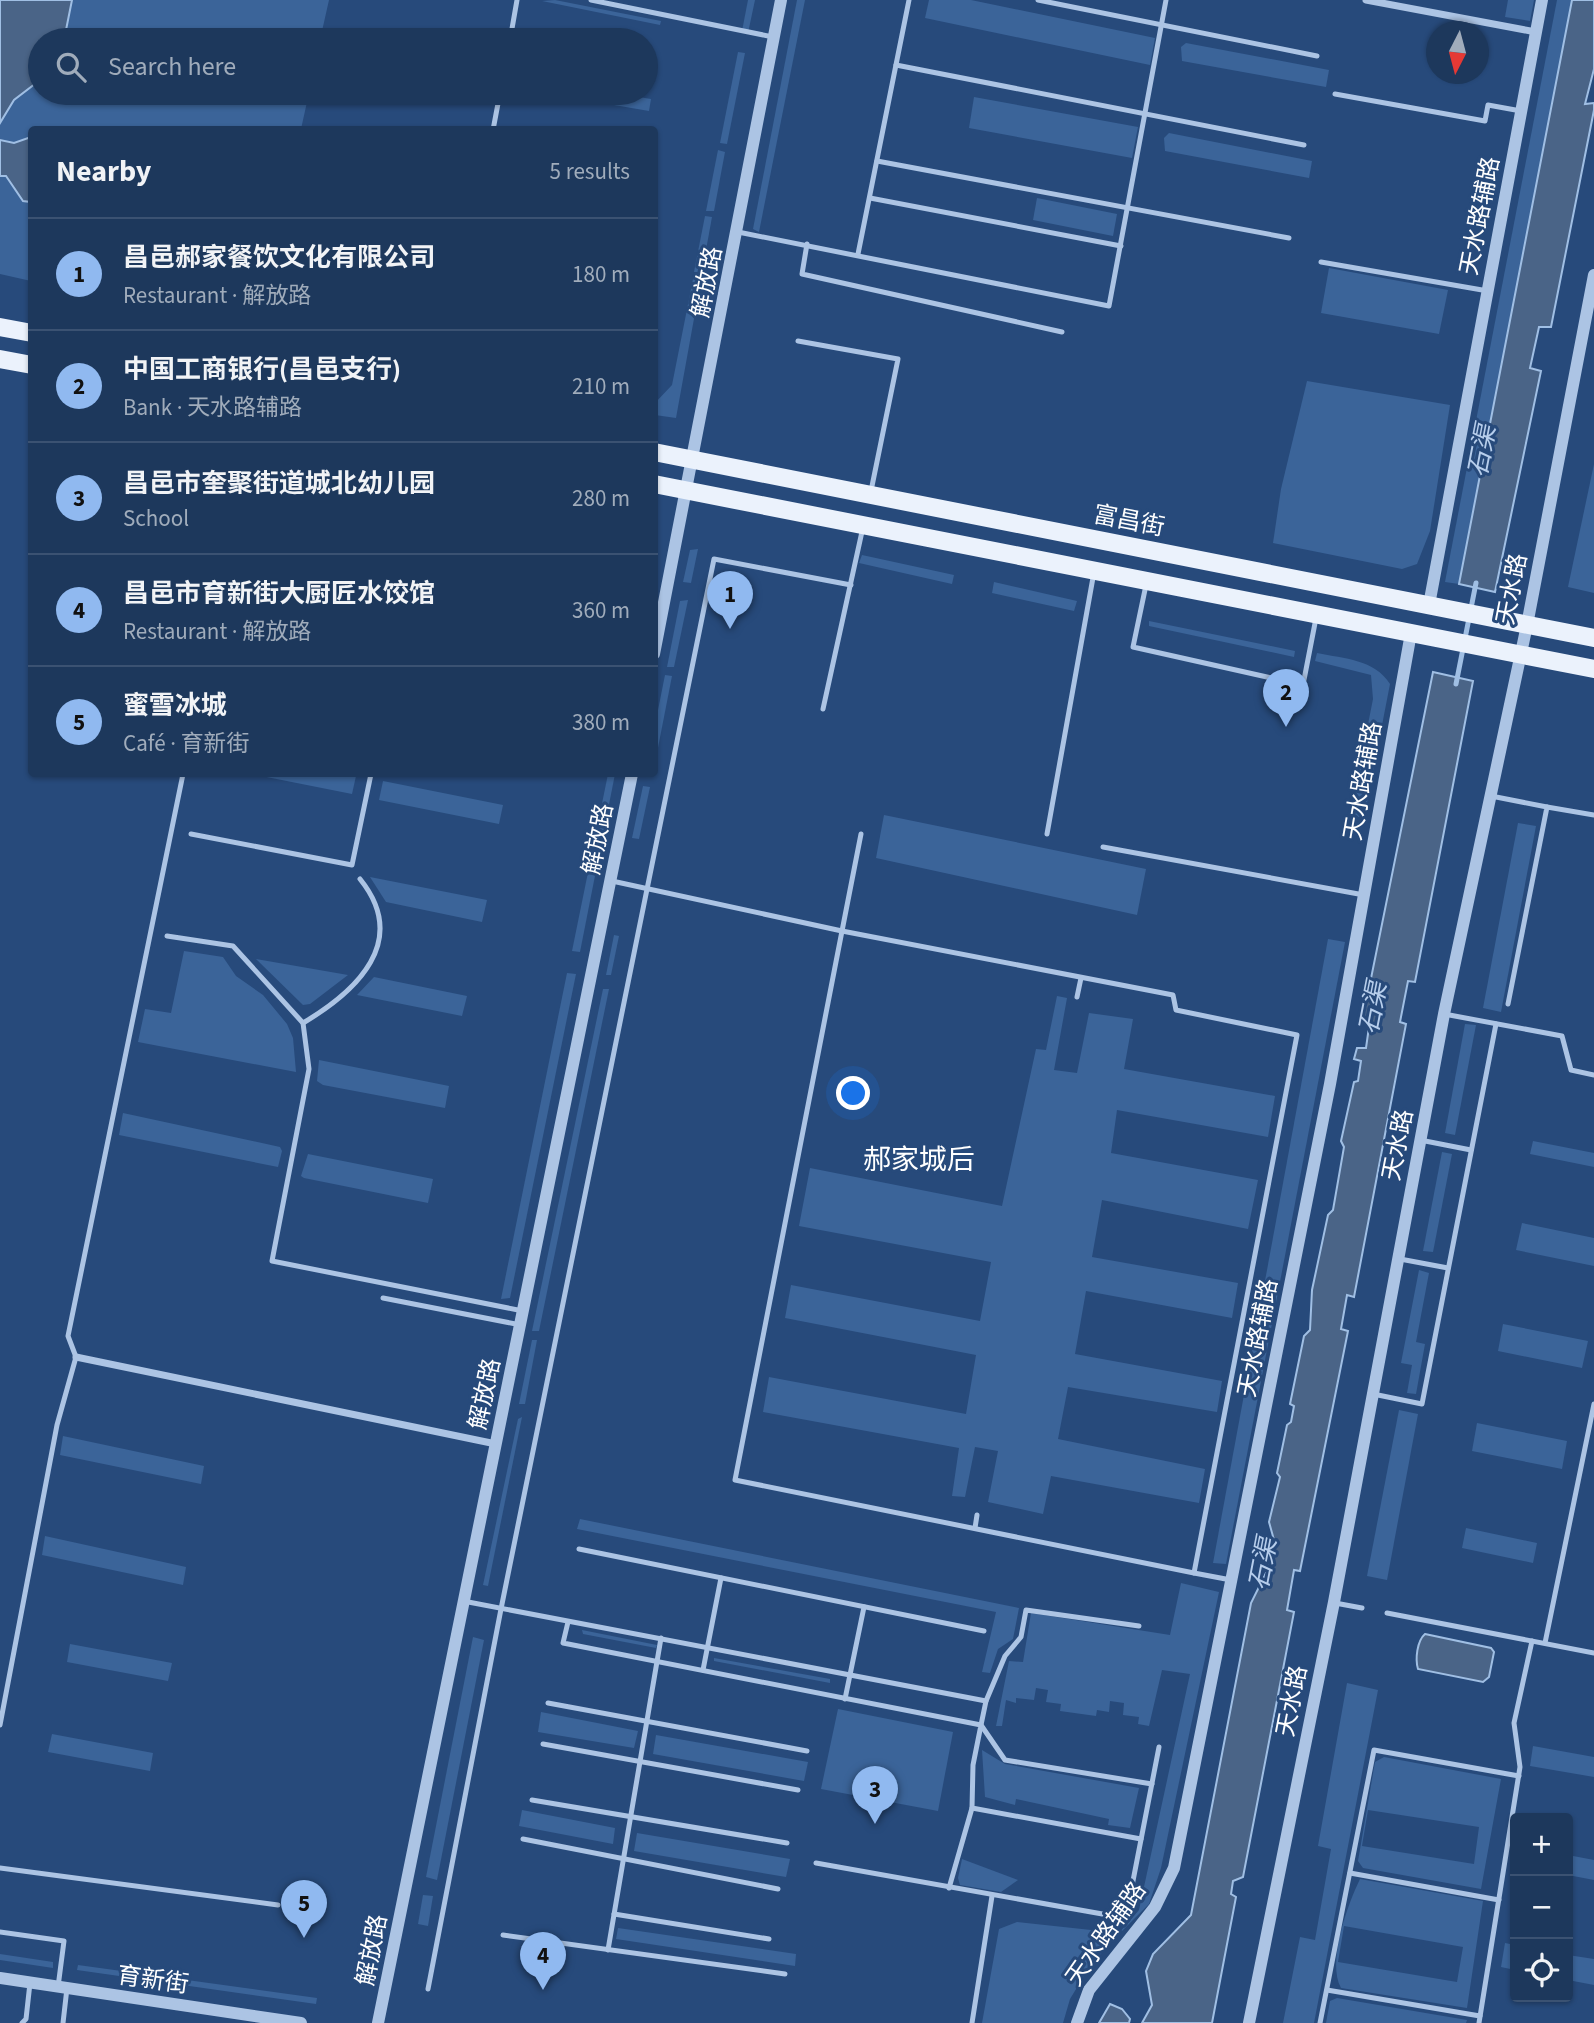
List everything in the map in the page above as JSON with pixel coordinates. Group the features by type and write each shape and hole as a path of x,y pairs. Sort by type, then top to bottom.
{"main road":[{"path":"0,327 28,332"},
{"path":"0,359 28,364"},
{"name":"富昌街","path":"658,453 1594,638"},
{"path":"658,485 1594,669"}],"street":[{"name":"解放路","path":"658,633 781,0"},
{"path":"1366,0 1536,32"},
{"name":"天水路辅路","path":"1436,607 1488,291 1542,0"},
{"name":"天水路","path":"1249,2023 1334,1602 1444,1014 1527,625 1591,306 1594,275"},
{"name":"天水路辅路","path":"1077,2023 1089,1990 1155,1907 1174,1868 1330,1084 1411,633"},
{"name":"解放路","path":"378,2023 631,777"},
{"path":"76,1357 496,1444"},
{"name":"育新街","path":"0,1978 301,2023"}],"lane":[{"path":"512,28 517,0"},
{"path":"591,0 773,37"},
{"path":"858,254 909,0"},
{"path":"1038,0 1317,56"},
{"path":"738,232 1109,306 1166,0"},
{"path":"896,65 1304,145"},
{"path":"1335,94 1485,121 1488,104 1521,111"},
{"path":"494,126 498,105"},
{"path":"877,161 1289,238"},
{"path":"870,198 1121,246"},
{"path":"807,244 802,274 1062,332"},
{"path":"1321,262 1488,291"},
{"path":"798,341 898,359 870,495"},
{"path":"823,709 864,525"},
{"path":"428,1989 501,1609 714,559 851,585"},
{"path":"1047,834 1094,571"},
{"path":"1147,581 1133,647 1303,685 1317,615"},
{"path":"0,1725 57,1425 76,1357 68,1336 182,777"},
{"path":"191,834 352,864 370,777"},
{"path":"1490,796 1594,815"},
{"path":"1508,1003 1547,807"},
{"path":"861,834 735,1480 1231,1580"},
{"path":"1103,847 1364,895"},
{"path":"303,1023 347,993 365,974 376,951 379,927 375,897 359,879"},
{"path":"612,881 842,931 1173,995 1176,1010 1297,1035 1194,1573"},
{"path":"167,936 233,946 303,1023 309,1069 272,1261 522,1318"},
{"path":"1077,997 1081,978"},
{"path":"1444,1014 1562,1036 1571,1070 1594,1075"},
{"path":"1373,1394 1422,1404 1496,1024"},
{"path":"1420,1140 1471,1150"},
{"path":"1398,1259 1448,1268"},
{"path":"383,1298 522,1318"},
{"path":"1545,1643 1594,1404"},
{"path":"975,1528 978,1515"},
{"path":"579,1549 984,1631"},
{"path":"703,1670 721,1578"},
{"path":"463,1601 986,1701"},
{"path":"1334,1602 1363,1608"},
{"path":"845,1699 864,1607"},
{"path":"949,1888 972,1808 973,1765 986,1701 1005,1656 1021,1637 1026,1610 1139,1626"},
{"path":"1387,1613 1594,1653"},
{"path":"568,1622 563,1643 981,1725 1005,1760 1152,1784"},
{"path":"608,1950 661,1638"},
{"path":"1479,2023 1519,1776 1514,1723 1531,1641"},
{"path":"548,1703 807,1751"},
{"path":"543,1744 798,1790"},
{"path":"816,1863 1108,1915 1132,1886 1158,1748"},
{"path":"1320,2023 1374,1750 1519,1776"},
{"path":"532,1800 787,1843"},
{"path":"972,1808 1141,1839"},
{"path":"523,1839 778,1889"},
{"path":"0,1868 278,1905"},
{"path":"1350,1874 1499,1900"},
{"path":"972,2023 992,1896"},
{"path":"614,1914 769,1939"},
{"path":"0,1932 64,1941 63,2023"},
{"path":"503,1936 785,1974"},
{"path":"22,2023 26,2019 30,1983"},
{"path":"1327,1990 1480,2016"}],"shaded area":[{"path":"0,0 329,0 323,28 28,28 28,105 306,105 302,126 28,126 28,280 0,274"},
{"path":"555,0 661,21 660,25 542,1"},
{"path":"748,0 755,0 748,33 742,31"},
{"path":"797,0 805,0 759,232 753,229"},
{"path":"929,0 971,0 1155,38 1150,65 925,18"},
{"path":"1508,0 1534,0 1530,21 1505,17"},
{"path":"1557,0 1572,0 1459,584 1445,582"},
{"path":"1186,43 1329,70 1326,87 1182,61 1181,47"},
{"path":"738,52 745,53 727,144 720,143"},
{"path":"974,97 1138,127 1132,158 969,128"},
{"path":"614,105 650,105 649,111"},
{"path":"1169,133 1312,161 1309,178 1165,151 1164,138"},
{"path":"718,150 725,152 714,211 706,211"},
{"path":"1037,198 1117,214 1113,236 1033,220"},
{"path":"705,216 712,217 702,272 694,272"},
{"path":"1329,268 1448,290 1439,334 1321,313"},
{"path":"693,279 701,280 676,418 658,415 658,400 672,385"},
{"path":"1307,381 1450,405 1430,531 1417,564 1402,569 1273,543 1281,489"},
{"path":"1594,464 1594,593 1568,587"},
{"path":"698,549 691,583 683,582 690,550"},
{"path":"862,555 954,575 952,584 859,563"},
{"path":"994,582 1077,601 1074,611 992,593"},
{"path":"688,600 674,667 667,667 680,601"},
{"path":"1149,621 1295,651 1294,657 1149,626"},
{"path":"1317,653 1367,665 1376,669 1390,684 1364,818 1350,815 1373,699 1371,675 1315,661"},
{"path":"665,675 672,676 658,748 658,710"},
{"path":"266,777 356,777 352,794"},
{"path":"607,777 614,777 580,952 572,951"},
{"path":"383,781 503,805 499,824 379,800"},
{"path":"643,786 650,787 639,839 632,838"},
{"path":"884,815 1146,869 1137,915 876,858"},
{"path":"1518,823 1536,826 1501,1012 1483,1008"},
{"path":"370,877 487,900 482,922 386,902"},
{"path":"614,935 619,936 611,975 606,975"},
{"path":"1328,939 1345,942 1226,1564 1213,1563"},
{"path":"184,951 223,957 236,976 263,995 287,1024 293,1038 296,1072 138,1042 145,1009 171,1013"},
{"path":"256,959 348,975 310,1004 303,1005"},
{"path":"567,973 576,974 510,1298 501,1299"},
{"path":"374,977 467,996 462,1016 357,995"},
{"path":"603,989 609,989 539,1331 532,1331"},
{"path":"1057,996 1067,998 1054,1070 1077,1073 1089,1013 1133,1019 1124,1069 1275,1096 1268,1137 1117,1110 1111,1153 1258,1180 1248,1229 1102,1200 1092,1257 1238,1283 1232,1318 1086,1291 1075,1354 1222,1381 1217,1412 1068,1387 1058,1439 1205,1469 1199,1503 1051,1476 1043,1514 988,1502 998,1451 975,1447 965,1497 952,1496 959,1448 763,1412 769,1377 966,1414 976,1355 785,1318 791,1285 980,1321 991,1262 799,1226 810,1168 1002,1206 1036,1049 1046,1050"},
{"path":"1465,1024 1476,1025 1455,1135 1445,1133"},
{"path":"319,1060 449,1086 445,1108 323,1085 317,1081"},
{"path":"123,1113 280,1147 282,1151 278,1167 119,1135"},
{"path":"1533,1141 1594,1153 1594,1167 1530,1154"},
{"path":"1442,1152 1452,1154 1433,1252 1423,1251"},
{"path":"308,1154 433,1179 428,1203 304,1178 301,1176"},
{"path":"1522,1223 1594,1238 1594,1266 1516,1250"},
{"path":"1419,1270 1429,1273 1416,1342 1425,1344 1416,1394 1407,1393 1412,1365 1401,1363"},
{"path":"1503,1324 1588,1341 1582,1368 1498,1351"},
{"path":"532,1340 537,1340 525,1404 519,1404"},
{"path":"1399,1410 1418,1414 1387,1580 1367,1576"},
{"path":"522,1417 488,1586 483,1585 518,1419"},
{"path":"1477,1423 1567,1441 1562,1469 1472,1451"},
{"path":"63,1436 204,1466 201,1484 60,1455"},
{"path":"580,1519 1019,1608 1013,1639 998,1649 990,1673 982,1672 996,1612 577,1529"},
{"path":"1466,1528 1537,1543 1533,1563 1462,1548"},
{"path":"45,1536 186,1567 183,1585 42,1555"},
{"path":"1181,1583 1219,1592 1161,1868 1149,1904 1108,1945 1087,1971 1070,1999 1063,2023 982,2023 999,1929 1017,1922 1119,1933 1139,1910 1190,1674 1162,1670 1149,1726 1138,1724 1139,1717 1123,1715 1124,1703 1110,1701 1109,1712 1097,1710 1096,1716 1060,1711 1061,1704 1046,1702 1048,1690 1036,1688 1034,1700 1016,1698 1016,1703 1006,1700 1002,1726 996,1726 1009,1661 1023,1662 1031,1613 1170,1635"},
{"path":"582,1630 657,1645 656,1648 583,1634"},
{"path":"473,1637 484,1640 437,1880 426,1877"},
{"path":"70,1644 172,1663 168,1681 67,1662"},
{"path":"714,1658 830,1679 830,1683 714,1661"},
{"path":"1347,1683 1378,1690 1314,2023 1283,2023 1300,1937 1315,1940 1331,1849 1318,1846"},
{"path":"838,1709 953,1732 938,1811 821,1789"},
{"path":"541,1712 638,1731 634,1748 538,1732"},
{"path":"52,1734 153,1753 150,1771 48,1752"},
{"path":"656,1735 808,1762 804,1781 653,1754"},
{"path":"1533,1746 1594,1757 1594,1777 1530,1766"},
{"path":"982,1750 1005,1764 1139,1788 1130,1828 1108,1825 1109,1819 1016,1799 1015,1805 985,1797"},
{"path":"1384,1757 1501,1779 1481,1889 1363,1868 1358,1861 1375,1762","holes":["1368,1810 1479,1827 1474,1864 1362,1846"]},
{"path":"522,1810 615,1828 613,1844 519,1826"},
{"path":"637,1833 790,1859 786,1877 634,1851"},
{"path":"1573,1856 1594,1860 1594,1880 1573,1876"},
{"path":"962,1859 1018,1880 1001,1892 960,1885 958,1878"},
{"path":"1360,1879 1483,1901 1467,2008 1341,1988 1337,1977 1337,1949 1340,1934","holes":["1344,1926 1463,1947 1457,1982 1338,1962"]},
{"path":"423,1895 433,1896 428,1926 418,1924"},
{"path":"618,1928 796,1954 795,1966 616,1939"},
{"path":"1505,1943 1510,1944 1510,1969 1501,1967"},
{"path":"0,1954 53,1962 53,1968 0,1960"},
{"path":"1573,1956 1594,1959 1594,1985 1573,1981"},
{"path":"78,1965 317,1998 316,2004 77,1970"},
{"path":"1337,1998 1467,2020 1466,2023 1326,2023 1330,2001"}],"water":[{"path":"0,0 72,0 66,28 28,28 28,89 14,100 0,123"},
{"path":"1572,0 1594,0 1594,69 1585,104 1594,103 1594,110 1551,327 1539,327 1530,368 1541,371 1495,592 1459,584"},
{"path":"28,138 28,202 23,201 6,176 0,176 0,140 14,143"},
{"path":"1433,672 1473,681 1415,982 1408,981 1400,1022 1406,1024 1354,1297 1347,1295 1341,1329 1348,1331 1300,1571 1294,1570 1287,1610 1294,1612 1243,1877 1233,1881 1231,1894 1236,1897 1212,2023 1142,2023 1152,2005 1146,1971 1153,1954 1191,1915 1251,1603 1269,1567 1274,1540 1269,1522 1280,1477 1277,1473 1287,1425 1291,1422 1294,1406 1290,1404 1304,1336 1310,1330 1312,1290 1328,1215 1333,1210 1344,1147 1341,1141 1354,1082 1358,1081 1361,1061 1354,1059 1357,1048 1366,1048 1370,1020 1363,1018"},
{"path":"1425,1634 1491,1648 1494,1652 1489,1677 1483,1682 1418,1669 1417,1650"},
{"path":"1110,2004 1122,2009 1130,2019 1129,2023 1099,2023"}],"waterway":[{"name":"石渠","path":"1456,684 1476,583"}],"place":[{"name":"昌邑郝家餐饮文化有限公司","path":"730,629"},
{"name":"中国工商银行(昌邑支行)","path":"1286,727"},
{"name":"昌邑市奎聚街道城北幼儿园","path":"875,1824"},
{"name":"蜜雪冰城","path":"304,1938"},
{"name":"昌邑市育新街大厨匠水饺馆","path":"543,1990"}],"district":[{"name":"郝家城后","path":"919,1160"}]}
